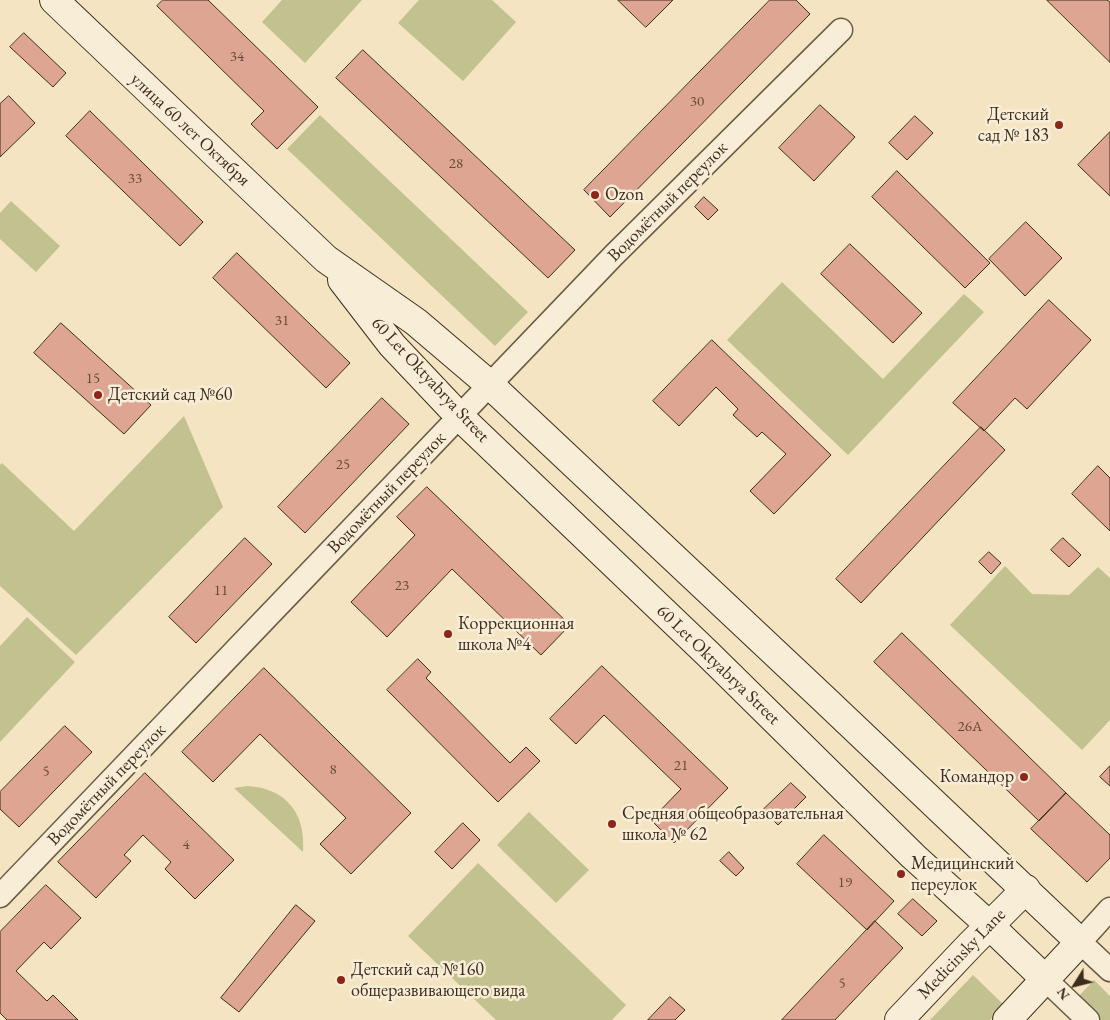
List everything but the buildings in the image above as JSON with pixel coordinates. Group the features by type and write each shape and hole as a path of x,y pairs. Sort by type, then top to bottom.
{"main road":[{"name":"улица 60 лет Октября","path":"54,0 326,260"},
{"name":"60 Let Oktyabrya Street","path":"326,260 416,322 490,385 1080,942"},
{"name":"60 Let Oktyabrya Street","path":"326,260 392,345 460,417 708,654 913,856 1046,980"},
{"name":"Medicinsky Lane","path":"899,1020 989,925 1026,889"},
{"path":"1007,1020 1080,942"}],"street":[{"name":"Водомётный переулок","path":"0,896 614,255 841,30"},
{"path":"1080,942 1110,909"},
{"name":"60 Let Oktyabrya Street","path":"1080,942 1110,970"},
{"name":"60 Let Oktyabrya Street","path":"1046,980 1088,1020"}],"green space":[{"path":"282,0 362,0 305,63 262,22"},
{"path":"419,0 492,0 516,22 463,81 398,23"},
{"path":"320,115 528,312 495,346 287,149"},
{"path":"11,201 60,246 36,272 0,239 0,213"},
{"path":"782,282 883,379 964,294 984,312 848,455 727,340"},
{"path":"184,416 223,507 76,655 0,586 0,465 2,463 74,531"},
{"path":"1005,566 1032,594 1069,595 1098,567 1110,578 1110,720 1082,750 950,625"},
{"path":"27,617 75,662 0,742 0,646"},
{"path":"247,786 273,792 283,797 291,805 301,826 303,852 234,788"},
{"path":"529,812 589,870 556,903 497,845"},
{"path":"478,863 626,1005 612,1020 496,1020 408,936"},
{"path":"973,975 1004,1005 990,1020 930,1020"},
{"path":"1094,980 1110,996 1110,1020 1100,1020 1077,998"}],"place":[{"name":"Детский сад № 183","path":"1059,125"},
{"name":"Ozon","path":"595,195"},
{"name":"Детский сад №60","path":"98,395"},
{"name":"Коррекционная школа №4","path":"448,634"},
{"name":"Командор","path":"1024,777"},
{"name":"Средняя общеобразовательная школа № 62","path":"612,824"},
{"name":"Медицинский переулок","path":"901,874"},
{"name":"Детский сад №160 общеразвивающего вида","path":"341,980"}]}
